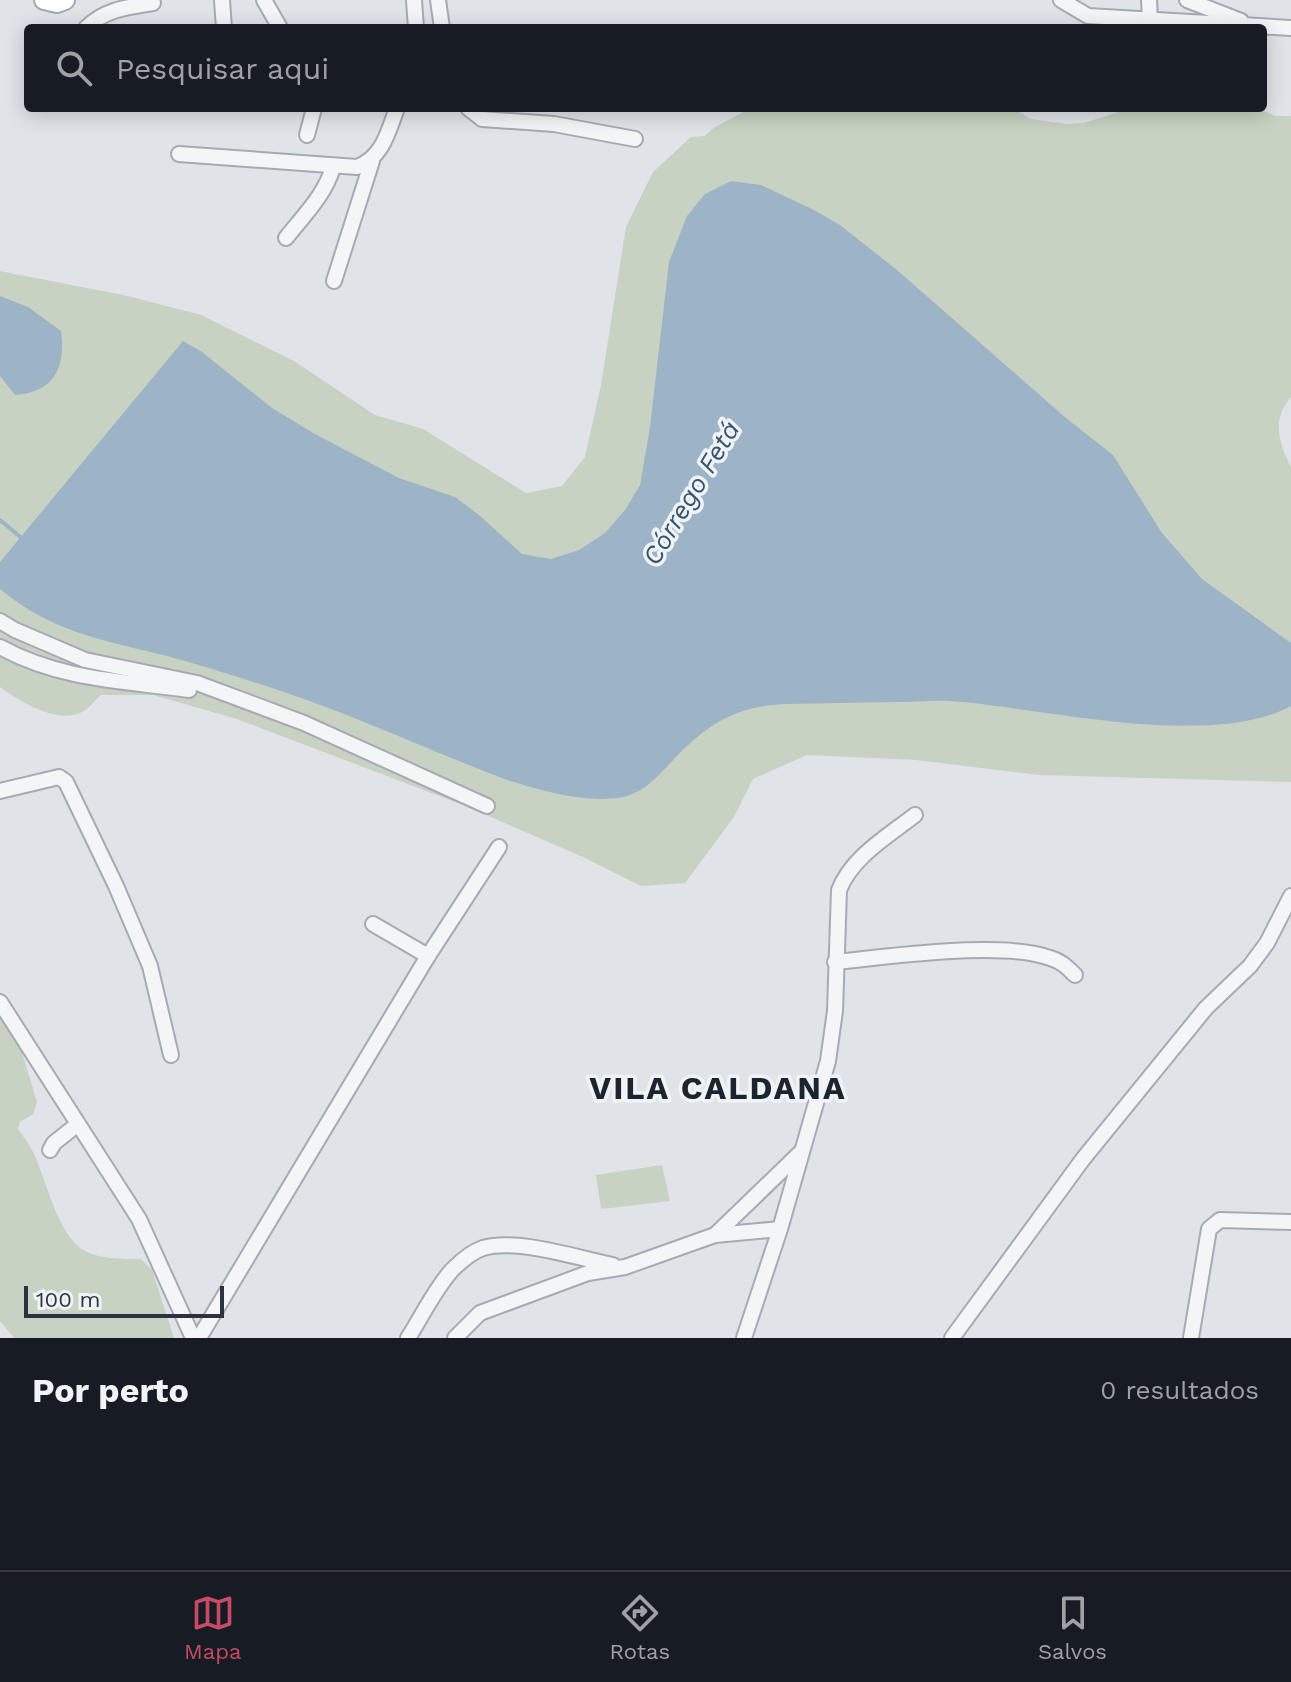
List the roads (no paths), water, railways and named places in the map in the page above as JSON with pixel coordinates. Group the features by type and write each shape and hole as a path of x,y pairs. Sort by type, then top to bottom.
{"main road":[{"path":"44,0 57,3 65,0"}],"street":[{"path":"222,0 224,24"},
{"path":"264,0 278,24"},
{"path":"414,0 416,24"},
{"path":"438,0 441,24"},
{"path":"1061,0 1088,16 1193,24"},
{"path":"1149,0 1150,22"},
{"path":"1187,0 1249,24"},
{"path":"90,24 114,9 153,3"},
{"path":"1267,27 1291,28"},
{"path":"307,135 313,112"},
{"path":"334,281 372,161 380,151 395,112"},
{"path":"473,112 482,119 585,128 635,139"},
{"path":"179,154 333,167 357,167 372,161"},
{"path":"286,238 320,196 333,167"},
{"path":"0,621 85,660 197,683 304,723 487,806"},
{"path":"0,647 15,656 81,678 227,695"},
{"path":"0,791 59,777 66,782 150,966 171,1055"},
{"path":"744,1338 780,1229 828,1061 835,1011 839,890 843,878 858,861 915,815"},
{"path":"196,1338 428,956 499,847"},
{"path":"952,1338 1083,1159 1206,1008 1250,966 1267,943 1291,896"},
{"path":"373,924 428,956"},
{"path":"835,962 910,955 1021,952 1049,957 1065,964 1075,975"},
{"path":"0,1002 139,1219 196,1338"},
{"path":"50,1150 78,1124"},
{"path":"715,1235 803,1150"},
{"path":"1191,1338 1209,1229 1220,1220 1291,1222"},
{"path":"455,1338 480,1313 588,1273 625,1267 715,1235 780,1229"},
{"path":"408,1338 450,1272 465,1257 483,1248 524,1247 625,1267"}],"water":[{"path":"731,181 761,185 840,225 1113,455 1162,533 1202,579 1291,643 1291,706 1258,719 1219,725 1176,726 954,701 769,705 738,713 712,726 652,781 631,795 609,799 580,798 510,781 278,690 79,633 39,616 0,589 0,562 183,341 202,352 272,408 315,434 399,478 455,497 522,554 551,559 579,550 605,533 625,510 640,485 650,427 669,262 687,216 705,194"},
{"path":"0,296 28,307 61,331 59,367 48,383 28,393 15,395 0,376"}],"waterway":[{"name":"Córrego Fetá","path":"0,520 24,540"}],"district":[{"name":"VILA CALDANA","path":"718,1088"}]}
